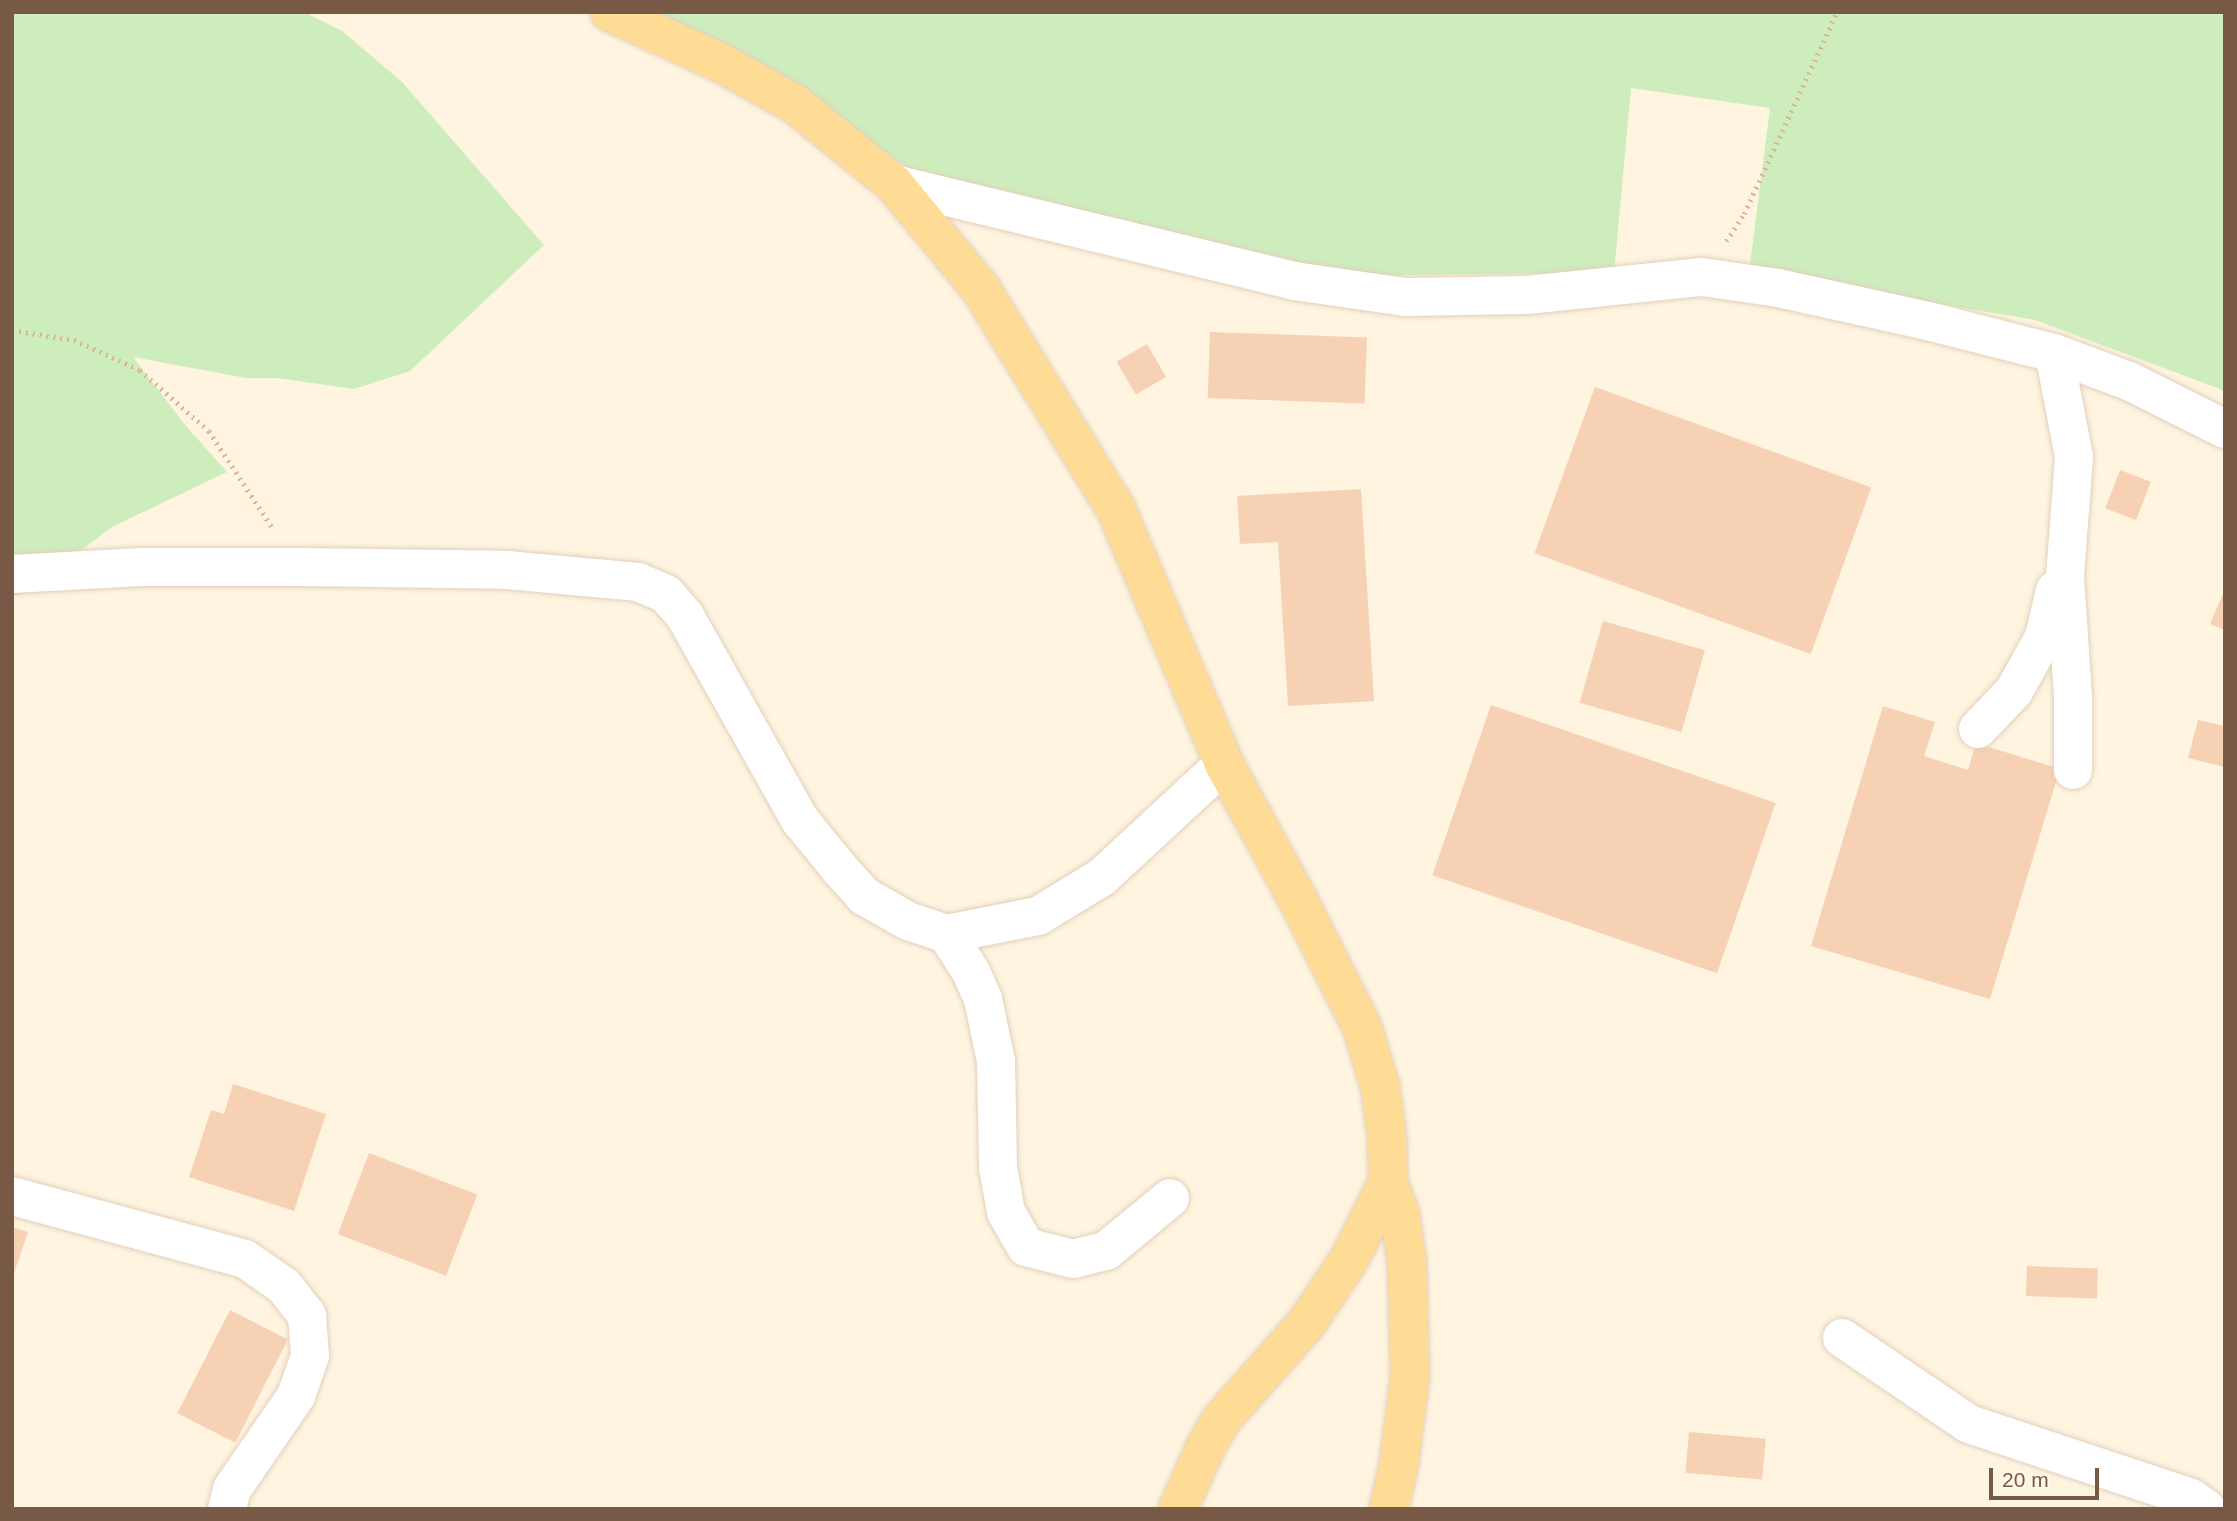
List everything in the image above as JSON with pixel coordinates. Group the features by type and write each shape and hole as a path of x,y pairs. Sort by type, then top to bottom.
{"main road":[{"path":"610,12 723,64 795,104 894,184 980,288 1116,509 1224,764 1297,898 1362,1027 1380,1086 1387,1136 1388,1182 1400,1214 1407,1263 1410,1376 1399,1463 1389,1509"},
{"path":"1178,1509 1205,1448 1221,1420 1306,1324 1350,1258 1388,1182"}],"street":[{"path":"894,184 1294,281 1405,297 1527,295 1702,277 1778,288 1928,321 2054,353 2131,382 2225,429"},
{"path":"2054,353 2074,457 2065,576 2073,698 2073,770"},
{"path":"1978,729 2014,691 2044,637 2067,537"},
{"path":"12,574 141,567 299,567 507,570 638,582 666,594 685,616 800,820 839,868 864,896 908,921 947,934 1038,916 1102,877 1224,764"},
{"path":"947,934 983,999 996,1061 995,1120 1002,1189 1006,1212 1026,1247 1073,1259 1106,1251 1170,1198"},
{"path":"12,1196 244,1259 284,1286 307,1315 310,1356 296,1396 232,1489 227,1509"},
{"path":"1842,1338 1969,1424 2191,1498 2207,1509"}],"path":[{"path":"1702,277 1744,214 1837,12"},
{"path":"12,330 74,340 140,370 209,431 299,567"}],"green space":[{"path":"12,12 304,12 342,31 402,82 544,245 410,371 354,389 277,378 246,378 133,357 186,426 227,472 112,527 21,595 12,595"},
{"path":"621,12 2225,12 2225,391 2035,320 1749,272 1770,108 1631,88 1614,273 1299,276 927,181 806,98"}],"building":[{"path":"1210,332 1367,337 1365,403 1208,398"},
{"path":"1147,344 1166,377 1136,394 1117,362"},
{"path":"1595,387 1871,488 1811,654 1534,553"},
{"path":"2120,470 2151,482 2136,520 2105,508"},
{"path":"1361,489 1374,701 1288,706 1278,542 1240,544 1237,496"},
{"path":"2225,589 2225,630 2210,624"},
{"path":"1603,621 1705,650 1681,732 1580,703"},
{"path":"1491,705 1776,803 1717,973 1432,875"},
{"path":"1883,706 1935,722 1924,756 1968,770 1976,743 2060,769 1990,999 1811,946"},
{"path":"2198,720 2225,726 2225,767 2188,758"},
{"path":"233,1084 326,1114 294,1211 189,1177 211,1110 224,1114"},
{"path":"369,1153 477,1195 446,1276 338,1234"},
{"path":"12,1227 28,1232 13,1276 12,1276"},
{"path":"2027,1266 2098,1268 2097,1298 2026,1296"},
{"path":"230,1310 288,1340 235,1443 177,1413"},
{"path":"1689,1432 1766,1439 1762,1480 1685,1473"}]}
